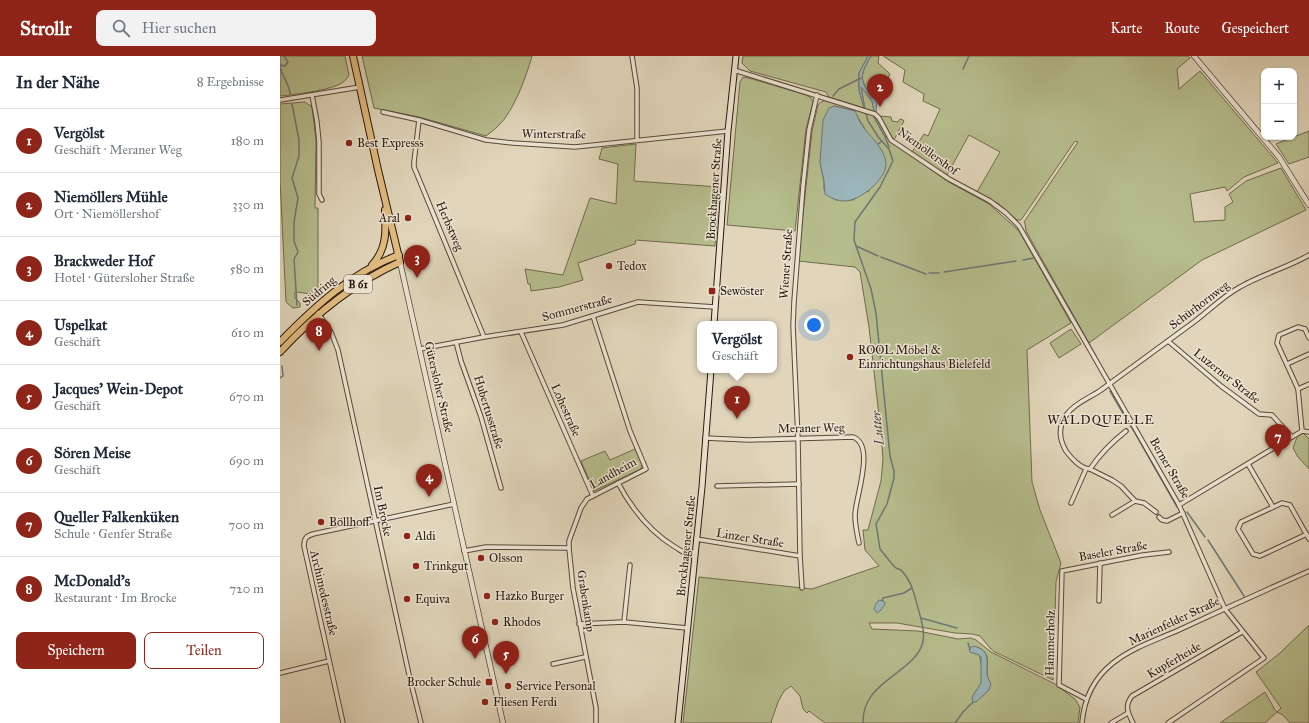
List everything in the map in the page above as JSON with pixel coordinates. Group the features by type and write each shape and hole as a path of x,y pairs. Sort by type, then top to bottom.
{"main road":[{"name":"Gütersloher Straße","path":"353,56 400,258"},
{"name":"Brockhagener Straße","path":"714,321 728,131 736,56"},
{"name":"B 61","path":"366,270 377,259 384,245 386,237 385,196"},
{"name":"Südring","path":"280,342 315,308 339,288 366,270 387,259 400,258"},
{"name":"Südring","path":"280,352 319,314 342,295 400,258"},
{"name":"Brockhagener Straße","path":"678,723 706,438 710,373"}],"street":[{"path":"632,56 636,88 637,140"},
{"path":"1194,56 1279,157 1309,205"},
{"name":"Niemöllershof","path":"734,70 875,114 879,118 891,140 949,179 990,201 1006,213 1018,226"},
{"path":"280,100 360,87"},
{"path":"312,95 319,132 319,194 322,200"},
{"name":"Wiener Straße","path":"802,588 793,326 803,186 809,130 817,95"},
{"name":"Winterstraße","path":"383,112 419,120 486,140 575,147 728,131"},
{"name":"Herbstweg","path":"419,120 414,166 484,337"},
{"name":"Berner Straße","path":"1018,226 1179,505 1225,609 1264,658 1168,723"},
{"name":"Schürhornweg","path":"1135,501 1118,483 1107,476 1088,469 1072,458 1064,447 1060,432 1062,422 1066,415 1076,404 1097,393 1189,326 1235,290 1295,263 1309,255"},
{"name":"Gütersloher Straße","path":"400,258 502,723"},
{"name":"Sommerstraße","path":"420,350 484,337 564,325 638,302 715,307"},
{"name":"Im Brocke","path":"315,308 331,332 336,346 421,723"},
{"name":"Landheim","path":"569,548 581,508 587,499 646,469 630,431 593,316"},
{"path":"1302,431 1298,390 1277,343 1280,335 1298,327 1305,330 1309,338"},
{"name":"Lohestraße","path":"521,332 593,496"},
{"name":"Luzerner Straße","path":"1168,341 1221,386 1259,414 1272,415 1292,437"},
{"name":"Hubertusstraße","path":"456,342 461,361 481,417 501,488"},
{"path":"1287,364 1309,354"},
{"path":"1298,390 1309,384"},
{"path":"1071,503 1088,469 1109,445 1126,431"},
{"path":"1179,505 1302,431 1309,432"},
{"name":"Meraner Weg","path":"706,438 749,440 857,438 863,446 863,475 855,514 859,543"},
{"path":"1248,464 1274,507"},
{"path":"618,483 626,498 648,525 669,544 687,555 695,556"},
{"path":"717,486 799,484"},
{"path":"1112,515 1135,501 1144,503 1156,512"},
{"path":"1307,534 1260,556 1253,554 1238,529 1241,522 1282,503 1290,505 1307,534 1309,538"},
{"name":"Archimedesstraße","path":"329,661 305,554 304,542 307,537 313,534 454,504"},
{"path":"1159,517 1162,520 1167,521 1183,513"},
{"name":"Linzer Straße","path":"696,539 800,556"},
{"path":"464,551 486,547 569,548"},
{"name":"Grabenkamp","path":"569,548 573,588 579,624 596,708 596,723"},
{"name":"Baseler Straße","path":"1062,571 1143,555 1168,552"},
{"path":"1099,601 1100,563"},
{"path":"624,622 630,565"},
{"name":"Hammerholz","path":"1062,571 1059,685 1086,699"},
{"name":"Marienfelder Straße","path":"1082,723 1086,699 1097,680 1107,668 1118,660 1140,647 1309,571"},
{"path":"579,624 624,622 688,628"},
{"name":"Kupferheide","path":"1128,713 1128,701 1132,696 1242,632"},
{"path":"553,664 585,658"},
{"path":"280,672 329,661 343,723"},
{"path":"1111,723 1128,713 1133,723"}],"green space":[{"path":"280,56 345,56 349,75 344,81 335,86 311,92 280,96"},
{"path":"362,56 532,56 523,83 509,112 504,120 486,136 419,117 374,108"},
{"path":"743,56 868,56 859,73 859,90 864,108 829,97 826,92 750,71 742,63"},
{"path":"871,56 879,56 878,63 890,74 875,100 866,88 862,79 864,69"},
{"path":"883,56 1188,56 1190,58 1177,69 1179,89 1200,71 1278,163 1244,177 1227,191 1225,187 1190,194 1194,222 1225,220 1225,207 1233,202 1229,194 1246,181 1281,168 1306,210 1202,260 1089,343 1026,231 1024,222 1078,142 1075,141 1021,220 1017,220 999,204 977,192 1000,152 969,135 947,175 912,152 924,134 928,136 940,109 923,101 924,94 903,82 905,70"},
{"path":"743,77 806,95 811,98 813,102 806,129 795,231 727,225 740,82"},
{"path":"861,87 872,101 874,111 865,109"},
{"path":"826,100 876,116 889,140 947,181 989,204 1019,231 1071,323 1027,350 1032,482 1040,510 1061,563 1056,582 1053,680 995,652 980,636 897,623 869,623 872,629 918,631 958,639 971,638 976,640 991,652 1055,684 1075,699 1080,707 1078,723 825,723 809,711 807,713 803,709 800,696 791,686 784,691 778,702 771,722 772,723 683,723 699,577 812,589 879,566 865,550 863,530 868,530 881,481 883,459 869,327 860,272 855,267 798,261 812,131 818,105","holes":["834,106 854,111 865,129 869,191 853,200 836,200 829,196 824,190 824,181 820,162","977,647 984,652 987,658 987,674 990,688 980,697 973,700 974,693 980,686 982,677 981,661"]},
{"path":"305,102 312,107 316,140 315,208 318,208 318,298 313,294 295,292 295,298 300,303 300,307 293,308 286,302 280,180 280,104"},
{"path":"880,116 891,117 892,121 898,122 900,119 904,121 895,138 893,139"},
{"path":"1309,131 1309,157 1289,164 1276,144 1286,140 1297,140 1297,136"},
{"path":"636,144 634,181 719,187 715,246 636,240 635,244 578,263 583,280 559,287 531,291 525,269 563,275 590,198 616,204 618,164 599,159 602,148"},
{"path":"1071,329 1081,344 1059,358 1050,343"},
{"path":"1303,433 1309,439 1309,469 1298,457 1293,448 1297,437"},
{"path":"635,449 642,464 641,469 594,491 581,461 605,451 610,460"},
{"path":"1309,626 1309,723 1290,723 1283,715 1277,712 1281,708 1256,672 1280,653"},
{"path":"1265,692 1277,712 1265,723 1220,723"}],"water":[{"path":"868,56 871,56 864,70 863,80 867,90 877,102 876,112 874,111 872,101 861,87 865,109 864,108 859,90 859,73"},
{"path":"834,106 855,111 863,127 880,147 886,164 882,177 877,183 864,194 845,201 834,199 825,194 820,162 823,120 829,108"},
{"path":"879,600 884,601 885,604 877,613 874,609"},
{"path":"973,646 985,653 987,659 987,675 991,685 988,691 976,702 973,702 972,697 981,683 981,657 970,652 969,649"}],"waterway":[{"path":"284,56 288,62 285,66 280,65 290,94"},
{"path":"963,69 969,56"},
{"path":"833,96 839,89 861,78"},
{"path":"292,104 299,140 299,156 292,178 298,198 294,222 294,241 298,252 294,259 297,305"},
{"name":"Lutter","path":"863,723 867,702 880,687 915,657 923,641 923,626 910,583 905,574 896,568 880,549 876,524 887,504 894,478 894,471 890,456 876,313 871,289 854,240 855,222 880,187 893,161 889,149 879,138 868,121 866,113"},
{"path":"874,117 889,147"},
{"name":"Lutter","path":"878,144 882,141"},
{"path":"856,246 878,256"},
{"path":"881,257 926,274"},
{"path":"1023,260 1034,258"},
{"path":"944,272 1016,261"},
{"path":"929,273 939,273"},
{"path":"1049,276 1061,296"},
{"path":"1063,298 1096,356"},
{"path":"280,378 283,376 282,366"},
{"path":"1110,391 1131,427"},
{"path":"1132,428 1177,507"},
{"path":"1187,512 1205,537"},
{"path":"1208,540 1244,596"},
{"path":"882,601 883,598 904,593 912,588"},
{"path":"921,618 957,628"},
{"path":"968,643 970,649"},
{"path":"955,723 973,702"}],"place":[{"name":"Niemöllers Mühle","path":"880,107"},
{"name":"Best Expresss","path":"349,143"},
{"name":"Aral","path":"408,218"},
{"name":"Tedox","path":"609,266"},
{"name":"Brackweder Hof","path":"417,278"},
{"name":"Sewöster","path":"712,291"},
{"name":"McDonald's","path":"319,351"},
{"name":"ROOL Möbel & Einrichtungshaus Bielefeld","path":"850,357"},
{"name":"Vergölst","path":"737,419"},
{"name":"Queller Falkenküken","path":"1278,457"},
{"name":"Uspelkat","path":"429,497"},
{"name":"Böllhoff","path":"321,522"},
{"name":"Aldi","path":"407,536"},
{"name":"Olsson","path":"481,558"},
{"name":"Trinkgut","path":"416,566"},
{"name":"Hazko Burger","path":"487,596"},
{"name":"Equiva","path":"407,599"},
{"name":"Rhodos","path":"495,622"},
{"name":"Sören Meise","path":"475,659"},
{"name":"Jacques’ Wein-Depot","path":"506,674"},
{"name":"Brocker Schule","path":"489,682"},
{"name":"Service Personal","path":"508,686"},
{"name":"Fliesen Ferdi","path":"485,702"}],"district":[{"name":"WALDQUELLE","path":"1101,420"}]}
